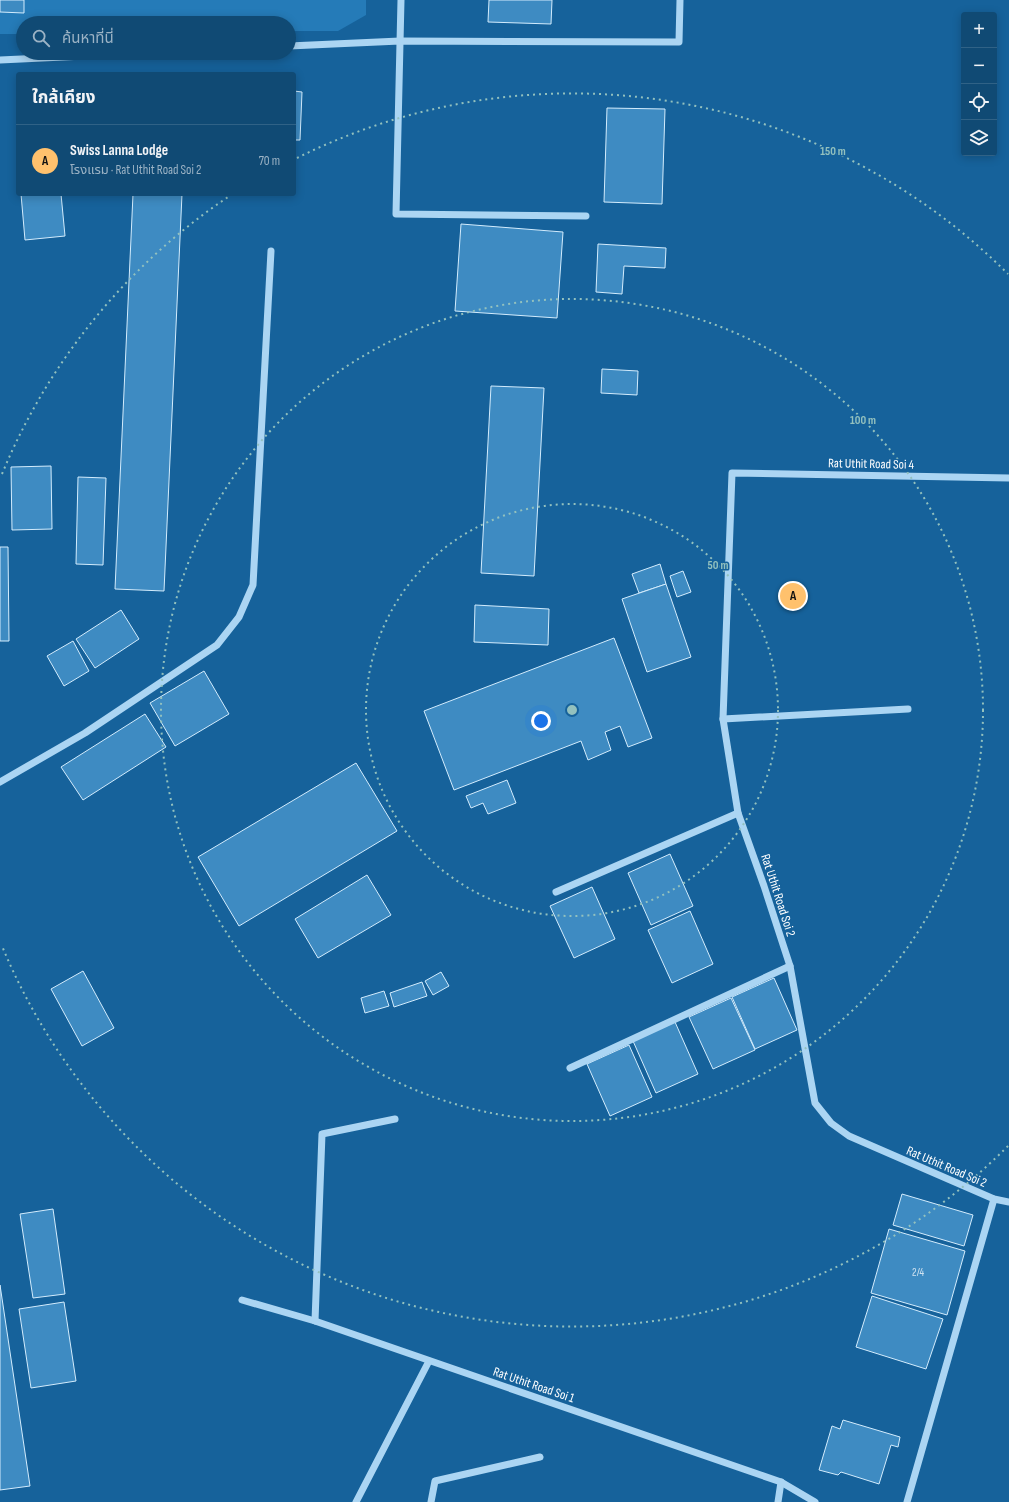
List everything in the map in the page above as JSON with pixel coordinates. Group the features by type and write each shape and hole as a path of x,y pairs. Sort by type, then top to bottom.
{"street":[{"path":"401,0 396,214 586,216"},
{"path":"296,46 400,41 679,42 680,0"},
{"path":"0,60 16,59"},
{"path":"0,782 85,733 217,645 239,617 253,585 271,251"},
{"name":"Rat Uthit Road Soi 4","path":"732,473 1009,478"},
{"name":"Rat Uthit Road Soi 2","path":"732,473 723,720 738,813 790,966 815,1103 830,1123 849,1136 994,1199 1009,1202"},
{"path":"723,720 908,709"},
{"path":"556,892 738,813"},
{"path":"570,1068 790,966"},
{"path":"315,1321 322,1134 395,1119"},
{"path":"908,1502 994,1199"},
{"name":"Rat Uthit Road Soi 1","path":"242,1300 315,1321 781,1482 815,1502"},
{"path":"356,1502 429,1361"},
{"path":"431,1502 435,1481 540,1457"},
{"path":"778,1502 781,1482"}],"shaded area":[{"path":"0,0 366,0 366,15 338,31 296,31 296,16 16,16 16,34 0,34"}],"building":[{"path":"0,0 24,0 24,13 0,12"},
{"path":"489,0 552,0 551,24 488,22"},
{"path":"296,91 302,92 300,140 296,140"},
{"path":"607,108 665,109 662,204 604,202"},
{"path":"21,196 61,196 65,236 25,240"},
{"path":"133,196 182,196 164,591 115,589"},
{"path":"461,224 563,232 557,318 455,311"},
{"path":"598,244 666,248 665,268 624,266 622,294 596,292"},
{"path":"602,369 638,371 637,395 601,393"},
{"path":"491,386 544,388 534,576 481,573"},
{"path":"51,466 52,529 12,530 11,467"},
{"path":"78,477 106,478 103,565 76,564"},
{"path":"0,547 8,547 9,641 0,641"},
{"path":"660,564 666,584 639,593 632,574"},
{"path":"683,571 691,592 677,597 670,576"},
{"path":"666,584 691,657 647,672 622,599"},
{"path":"475,605 549,609 548,645 474,642"},
{"path":"121,610 139,639 95,668 76,639"},
{"path":"614,638 652,738 628,747 620,726 605,732 611,750 588,760 581,741 454,790 424,711"},
{"path":"73,641 89,671 64,686 47,656"},
{"path":"204,671 229,714 175,746 150,703"},
{"path":"145,714 166,747 83,800 61,767"},
{"path":"356,763 397,831 239,926 198,857"},
{"path":"507,780 516,803 488,814 483,803 471,808 466,796"},
{"path":"670,854 693,906 651,925 628,873"},
{"path":"367,875 391,915 318,958 295,919"},
{"path":"592,887 615,939 574,958 550,906"},
{"path":"690,911 713,964 672,983 648,930"},
{"path":"83,971 114,1028 82,1046 51,989"},
{"path":"441,972 449,986 433,995 425,981"},
{"path":"774,978 797,1030 755,1049 732,997"},
{"path":"422,982 427,996 394,1007 390,993"},
{"path":"384,991 389,1006 365,1013 361,998"},
{"path":"731,998 755,1050 713,1069 689,1017"},
{"path":"675,1022 698,1074 656,1093 633,1041"},
{"path":"629,1045 652,1097 610,1116 587,1064"},
{"path":"902,1194 973,1215 964,1246 893,1225"},
{"path":"53,1209 65,1294 33,1298 20,1214"},
{"path":"889,1229 965,1251 947,1315 871,1293"},
{"path":"0,1285 30,1486 0,1490"},
{"path":"872,1296 943,1319 926,1369 856,1347"},
{"path":"64,1302 76,1381 31,1388 19,1309"},
{"path":"843,1420 900,1437 898,1447 891,1445 879,1484 841,1472 838,1475 819,1470 832,1426 840,1429"}],"place":[{"name":"Swiss Lanna Lodge","path":"793,596"}]}
